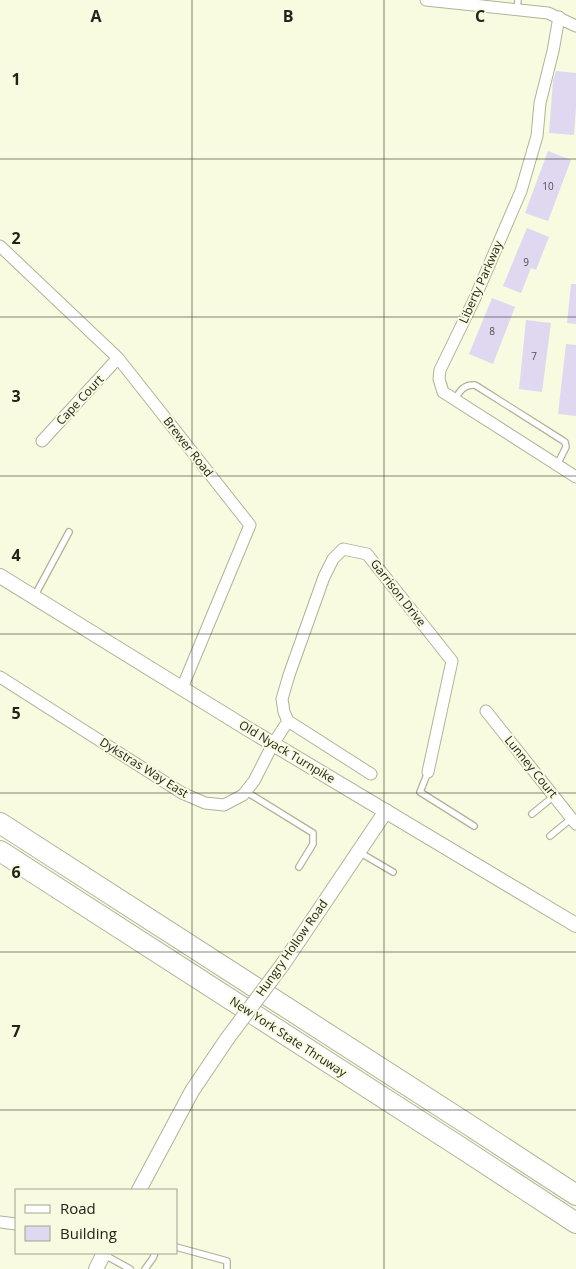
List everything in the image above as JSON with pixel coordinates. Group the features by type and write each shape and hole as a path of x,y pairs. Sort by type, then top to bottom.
{"highway":[{"name":"New York State Thruway","path":"0,823 576,1195"},
{"name":"New York State Thruway","path":"0,852 576,1223"}],"street":[{"path":"426,0 518,5 548,13 576,26"},
{"name":"Liberty Parkway","path":"559,17 540,103 537,136 521,191 474,300 440,370 440,379 443,392 576,477"},
{"name":"Brewer Road","path":"2,252 118,358 250,525 182,688"},
{"name":"Cape Court","path":"42,441 118,358"},
{"name":"Garrison Drive","path":"288,721 282,699 324,577 333,559 343,549 367,554 452,660 428,772"},
{"name":"Old Nyack Turnpike","path":"1,580 34,597 273,744 576,925"},
{"name":"Dykstras Way East","path":"0,677 182,793 205,803 224,804 243,795 254,781 273,744"},
{"name":"Lunney Court","path":"486,711 574,821"},
{"path":"273,744 288,721 371,774"},
{"name":"Hungry Hollow Road","path":"141,1189 188,1098 283,964 386,811"},
{"path":"0,1222 15,1224"},
{"path":"96,1269 104,1254"}],"lane":[{"path":"455,400 463,388 470,385 475,386 562,440 565,442 566,447 557,465"},
{"path":"34,597 70,532"},
{"path":"428,772 420,792 474,826"},
{"path":"245,792 313,833 313,844 298,867"},
{"path":"532,814 554,796"},
{"path":"550,836 574,821"},
{"path":"359,852 393,872"},
{"path":"178,1248 227,1261 226,1269"},
{"path":"106,1254 130,1269"},
{"path":"145,1269 155,1254"}],"building":[{"path":"556,71 576,73 574,135 549,133 553,81"},
{"path":"548,151 571,160 548,221 525,213"},
{"path":"527,228 549,237 536,270 531,268 521,293 503,286"},
{"path":"571,284 576,284 576,324 567,323"},
{"path":"492,298 515,307 493,364 469,354"},
{"path":"526,320 551,323 542,392 519,389"},
{"path":"566,344 576,345 576,416 558,414"}]}
